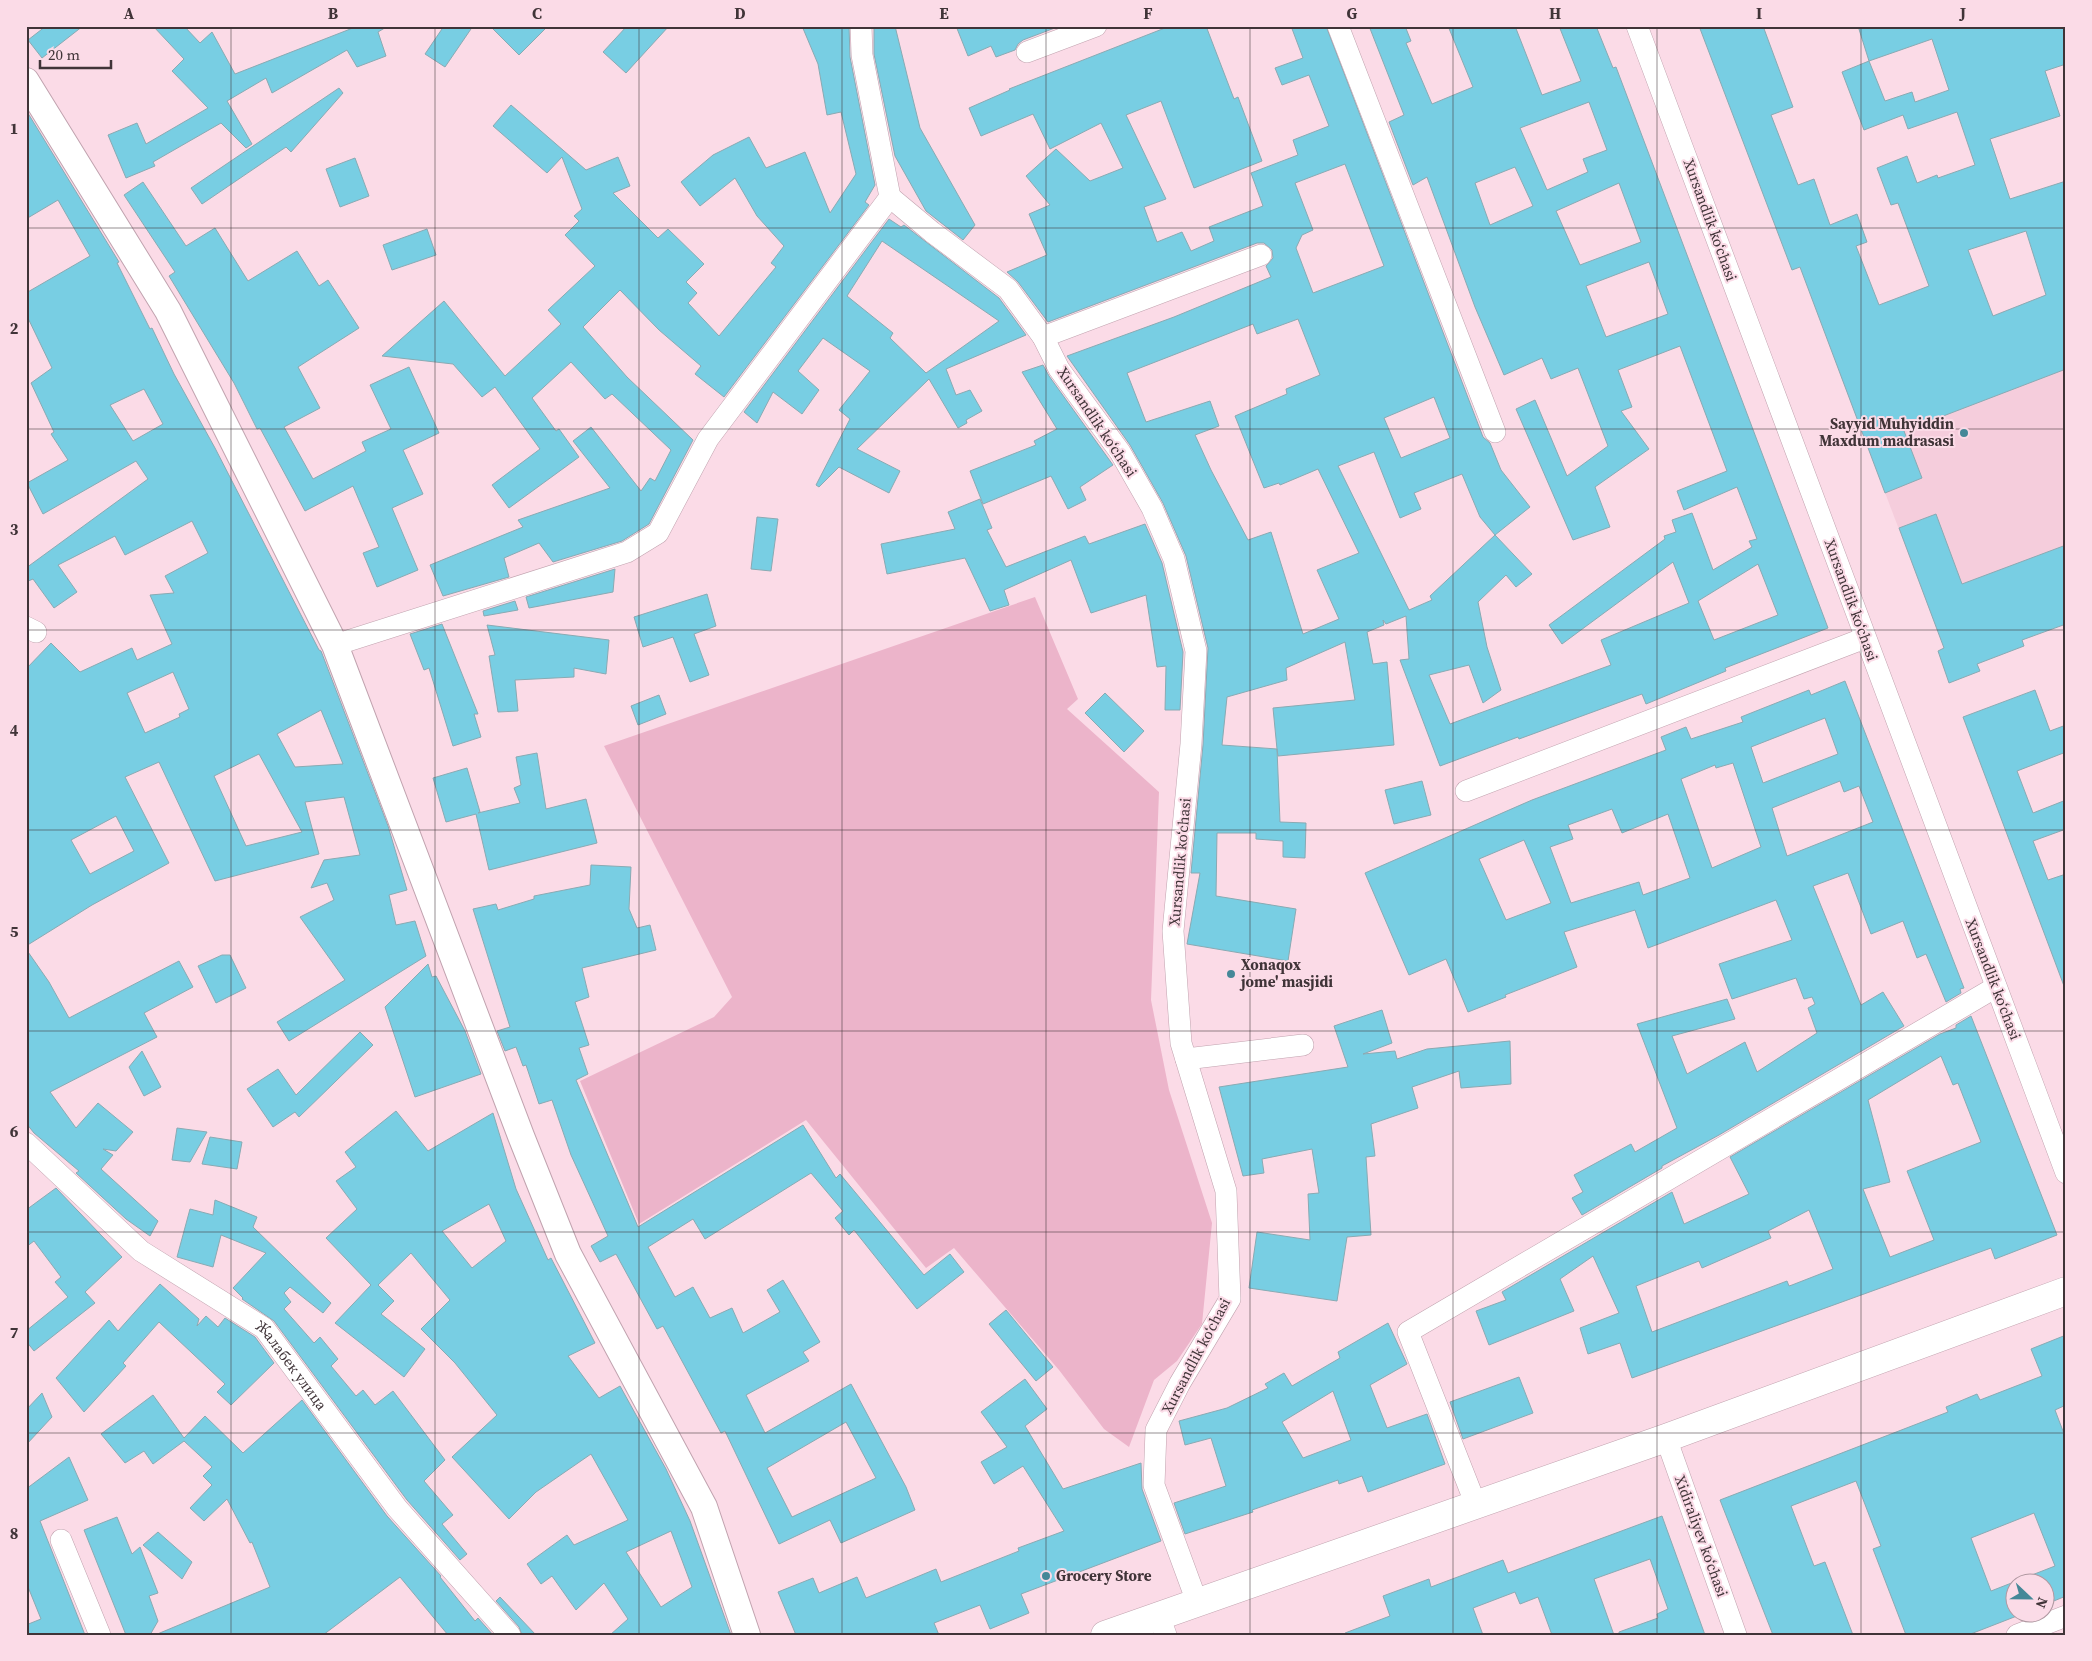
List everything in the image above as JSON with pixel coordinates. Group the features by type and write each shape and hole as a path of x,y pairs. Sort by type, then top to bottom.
{"main road":[{"path":"1105,1635 1162,1625 1197,1602 1666,1438 2066,1291"}],"street":[{"path":"335,645 627,552 658,533 708,439 890,197 862,55 861,26"},
{"path":"1027,52 1096,26"},
{"path":"1338,26 1495,432"},
{"name":"Xursandlik koʻchasi","path":"1638,26 2066,1173"},
{"path":"26,81 168,311 335,645 521,1136 568,1254 704,1507 747,1635"},
{"name":"Xursandlik koʻchasi","path":"890,197 932,232 1008,289 1043,337 1060,369 1120,452 1152,508 1174,560 1196,651 1191,744 1173,930 1181,1043 1226,1191 1230,1299 1180,1384 1156,1430 1154,1485 1197,1602"},
{"path":"1043,337 1261,255"},
{"path":"1466,791 1865,638"},
{"path":"1476,1505 1408,1332 1996,987"},
{"path":"1186,1059 1303,1045"},
{"name":"Жалабек улица","path":"26,1143 141,1251 264,1328 397,1508 510,1635"},
{"name":"Xidiraliyev koʻchasi","path":"1666,1438 1736,1635"},
{"path":"61,1540 100,1635"},
{"path":"2017,1635 2066,1616"}],"shaded area":[{"name":"Sayyid Muhyiddin Maxdum madrasasi","path":"2066,294 2066,578 1936,627 1840,374 2046,295"},
{"path":"1035,597 1078,699 1067,709 1159,792 1151,1000 1169,1090 1212,1223 1202,1324 1177,1361 1154,1380 1129,1447 1104,1429 1059,1370 954,1248 926,1268 806,1120 639,1224 580,1081 714,1017 732,997 604,746"}],"building":[{"path":"46,26 83,26 42,58 28,40"},
{"path":"153,26 184,26 200,43 212,32 235,74 358,26 388,26 378,32 386,56 357,67 347,50 272,93 266,78 227,101 252,144 246,148 221,123 153,162 155,166 126,178 108,135 137,123 146,144 208,108 172,71 184,59"},
{"path":"444,26 473,26 445,67 425,54"},
{"path":"490,26 548,26 519,55"},
{"path":"627,26 669,26 626,73 603,52"},
{"path":"802,26 849,26 850,57 875,185 865,202 869,205 724,397 695,374 701,366 659,330 620,290 583,327 627,377 693,440 649,524 622,541 553,562 539,543 504,558 509,577 443,596 430,565 523,527 518,520 610,488 573,441 591,427 641,491 650,478 655,481 671,450 612,394 605,399 571,362 532,398 556,431 559,429 579,457 509,508 492,485 540,449 495,387 482,397 453,364 382,356 444,301 505,376 561,324 548,310 595,266 565,235 579,221 574,216 582,209 562,157 547,173 493,126 511,105 586,170 618,157 630,186 613,193 658,238 668,229 704,264 686,282 697,293 688,303 719,336 776,267 771,263 784,246 757,216 735,178 700,206 681,182 713,155 749,137 766,168 805,152 830,213 856,174 841,112 827,115 818,64"},
{"path":"874,26 895,26 920,128 975,225 963,240 926,211 895,156 874,54"},
{"path":"956,26 1060,26 1023,40 1015,50 996,57 991,46 968,56"},
{"path":"1170,26 1206,26 1234,99 1238,97 1262,161 1194,188 1161,101 1126,115 1166,199 1144,207 1157,242 1182,232 1191,251 1214,241 1209,227 1263,206 1251,173 1298,155 1293,140 1329,126 1309,75 1282,85 1275,68 1303,58 1291,26 1326,26 1483,437 1490,443 1501,470 1530,507 1495,535 1532,574 1516,587 1506,575 1478,602 1487,647 1501,690 1483,703 1469,665 1429,675 1450,724 1611,665 1601,640 1689,603 1673,562 1562,644 1549,625 1665,539 1664,536 1676,532 1672,520 1692,513 1713,570 1752,547 1749,541 1757,539 1737,487 1684,510 1677,491 1727,471 1680,346 1618,370 1632,407 1621,411 1649,449 1595,487 1610,527 1573,540 1516,409 1535,400 1567,476 1608,446 1578,368 1551,379 1542,358 1504,375 1475,307 1427,177 1413,185 1389,122 1404,115 1369,26 1405,26 1411,41 1406,43 1432,104 1473,87 1448,26 1515,26 1542,95 1581,81 1559,26 1596,26 1613,68 1616,67 1828,628 1725,668 1726,671 1646,704 1642,694 1440,766 1400,660 1409,659 1406,616 1386,624 1383,620 1384,625 1367,632 1373,664 1387,662 1394,745 1278,756 1277,749 1280,822 1306,823 1305,858 1283,857 1283,841 1256,839 1256,833 1217,833 1216,896 1296,909 1288,961 1187,944 1200,873 1191,873 1203,745 1208,648 1186,556 1163,503 1130,445 1067,356 1174,317 1271,277 1266,266 1273,258 1272,250 1264,243 1257,243 1048,322 1018,282 1007,272 1047,255 1029,214 1050,205 1026,176 1056,149 1090,181 1123,168 1101,123 1050,149 1033,114 981,136 969,108 1009,89","holes":["1589,102 1607,150 1583,159 1588,172 1547,190 1520,128","1345,164 1384,266 1313,293 1296,248 1302,235 1313,230 1295,183","1515,167 1533,206 1490,225 1475,183","1619,183 1641,242 1580,265 1556,211","1649,262 1668,314 1606,337 1586,286","1298,319 1320,375 1286,389 1287,394 1235,416 1264,488 1279,483 1280,485 1318,469 1359,553 1317,570 1339,619 1303,634 1271,532 1248,540 1195,435 1219,426 1210,401 1146,422 1127,373 1253,324 1257,334","1434,397 1450,438 1401,458 1384,418","1374,452 1400,518 1421,509 1414,493 1462,474 1480,517 1495,535 1430,596 1432,600 1409,610 1338,466","1758,564 1778,615 1714,640 1698,601","1345,642 1355,700 1273,708 1277,749 1222,745 1227,697 1287,680 1286,668"]},
{"path":"1699,26 1763,26 1793,107 1771,115 1798,185 1814,179 1830,225 1857,214 1867,242 1856,246 1879,305 1929,286 1898,203 1891,205 1877,168 1907,156 1917,183 1937,175 1938,178 1975,165 1957,112 1908,129 1903,115 1864,130 1842,72 1869,61 1858,26 2066,26 2066,64 2045,71 2060,116 1990,139 2010,199 2066,181 2066,369 1904,431 1922,478 1885,493 1800,267 1792,270","holes":["1932,39 1949,90 1915,102 1912,92 1885,101 1869,61","2026,231 2046,295 1993,316 1968,250"]},
{"path":"339,88 343,93 291,152 286,147 202,204 191,188"},
{"path":"26,110 119,262 117,263 150,329 152,328 174,374 215,448 321,651 388,826 407,890 389,895 396,925 415,921 426,956 289,1041 277,1022 345,980 300,917 334,900 327,883 311,888 324,860 360,855 344,797 305,802 319,854 215,881 159,762 125,777 169,863 92,905 26,946 26,669 51,643 80,672 132,648 137,660 172,644 150,595 174,593 165,576 208,553 192,521 125,555 115,536 58,565 77,592 54,608 33,579 26,582 26,568 148,479 136,461 43,514 27,483 68,460 51,434 54,432 31,383 52,368 26,314 26,293 90,256 58,200 26,219","holes":["144,389 163,424 133,441 110,405","173,672 189,709 179,714 180,717 145,733 127,693","321,710 343,764 295,767 277,734","259,754 302,832 246,846 214,776","116,816 134,851 90,874 71,840"]},
{"path":"355,158 369,196 340,207 326,169"},
{"path":"143,182 186,246 215,228 248,281 297,251 319,286 328,280 359,328 298,367 320,408 284,427 313,479 366,451 362,442 391,429 370,385 409,367 439,433 403,450 423,494 392,508 418,570 377,587 363,553 379,547 353,486 305,511 260,428 257,429 234,383 169,276 175,272 124,195"},
{"path":"889,219 901,227 904,225 999,298 1026,335 946,369 956,395 970,390 982,411 966,420 967,423 958,428 929,379 857,449 900,471 889,493 839,467 819,487 816,485 850,419 839,410 870,371 823,338 798,371 819,390 802,414 773,392 757,423 744,412","holes":["882,241 999,321 926,373 890,338 893,333 847,296"]},
{"path":"427,229 436,255 392,270 383,245"},
{"path":"1043,365 1113,465 1080,487 1086,500 1068,509 1051,476 983,504 970,471 1036,445 1034,441 1057,429 1022,372"},
{"path":"980,499 992,528 987,530 1006,567 1085,536 1089,544 1145,524 1162,563 1183,652 1180,710 1165,710 1166,666 1157,667 1146,595 1091,613 1071,560 1004,590 1009,605 990,611 965,558 887,574 881,544 955,529 948,512"},
{"path":"1936,514 1962,584 2066,545 2066,624 2022,640 2024,646 1977,664 1980,671 1949,683 1938,651 1944,648 1899,528"},
{"path":"757,517 778,519 771,571 751,569"},
{"path":"615,569 613,592 529,608 526,597"},
{"path":"707,594 716,626 694,634 709,675 690,682 673,637 643,647 634,617"},
{"path":"515,601 518,610 484,616 483,611"},
{"path":"442,624 478,714 474,714 481,737 453,746 429,668 424,670 410,634"},
{"path":"487,625 609,640 606,674 574,668 574,677 515,680 518,711 498,712 489,656 495,655"},
{"path":"1845,681 1964,988 1960,989 1961,993 1946,1002 1926,954 1917,958 1903,921 1871,934 1848,873 1813,886 1861,1005 1883,992 1904,1026 1719,1135 1662,1166 1662,1168 1582,1215 1572,1198 1583,1192 1574,1175 1631,1144 1635,1152 1677,1128 1637,1024 1727,999 1735,1019 1672,1036 1687,1074 1745,1042 1757,1072 1817,1033 1808,1008 1815,1004 1812,997 1804,999 1796,978 1732,999 1719,964 1792,940 1776,900 1648,948 1635,910 1564,932 1577,967 1505,995 1506,997 1468,1012 1446,959 1409,975 1365,873 1532,800 1666,750 1661,737 1686,727 1691,739 1743,722 1741,717 1809,690 1811,695","holes":["1825,718 1838,754 1763,783 1751,747","1733,763 1761,847 1712,868 1681,779 1715,765 1716,768","1840,781 1844,792 1859,786 1873,822 1787,856 1772,808","1612,809 1622,833 1668,814 1690,878 1643,895 1639,882 1571,903 1550,847 1573,839 1568,825","1524,840 1551,903 1506,920 1479,859"]},
{"path":"2035,690 2050,731 2066,725 2066,752 2017,771 2033,813 2066,800 2066,829 2033,841 2048,880 2066,874 2066,985 2064,986 1963,717"},
{"path":"1105,693 1144,731 1124,752 1085,713"},
{"path":"659,695 666,714 638,725 631,706"},
{"path":"537,753 546,809 586,799 597,843 489,870 476,814 446,822 433,778 467,768 480,812 478,813 520,803 514,788 521,785 516,757"},
{"path":"1422,781 1431,815 1394,824 1385,790"},
{"path":"591,865 631,867 629,909 637,928 650,925 656,950 582,968 589,997 575,1002 589,1045 579,1048 588,1074 576,1080 638,1227 803,1125 836,1178 840,1174 924,1275 950,1254 964,1272 917,1309 854,1230 849,1235 835,1218 843,1211 811,1173 705,1239 693,1219 648,1247 675,1297 693,1287 710,1318 732,1308 743,1333 780,1312 767,1290 783,1280 820,1342 803,1352 809,1361 746,1395 765,1433 851,1384 906,1487 915,1510 841,1543 830,1520 779,1544 725,1431 721,1433 663,1326 657,1329 616,1254 600,1262 591,1246 608,1236 571,1155 552,1100 539,1104 526,1065 523,1066 516,1047 505,1051 497,1031 510,1027 473,909 496,904 498,910 534,899 534,896 590,885","holes":["846,1422 876,1478 792,1517 767,1468"]},
{"path":"26,949 49,982 69,1018 179,961 193,987 144,1013 157,1037 50,1092 76,1128 98,1103 133,1132 116,1151 103,1149 113,1155 101,1169 158,1221 150,1236 126,1219 76,1173 79,1171 34,1133 26,1123"},
{"path":"222,955 230,955 246,988 216,1003 198,966"},
{"path":"428,964 432,977 436,976 465,1031 481,1074 415,1097 385,1007"},
{"path":"1382,1010 1392,1043 1363,1054 1395,1051 1397,1059 1427,1049 1510,1041 1511,1084 1461,1088 1459,1071 1412,1087 1418,1108 1371,1124 1375,1156 1366,1157 1371,1235 1347,1237 1337,1301 1249,1288 1257,1232 1310,1240 1308,1194 1319,1193 1312,1149 1262,1159 1264,1173 1243,1176 1219,1087 1348,1067 1334,1026"},
{"path":"1971,1016 2057,1235 1995,1259 1991,1248 1632,1378 1620,1343 1588,1354 1580,1328 1619,1313 1593,1256 1560,1279 1574,1311 1489,1345 1476,1311 1506,1300 1502,1292 1672,1192 1684,1224 1749,1194 1730,1157 1940,1034 1956,1028 1956,1025","holes":["1941,1056 1953,1085 1958,1083 1981,1142 1907,1171 1934,1240 1890,1257 1863,1189 1890,1182 1868,1100","1809,1210 1833,1269 1789,1286 1787,1281 1652,1332 1636,1286 1699,1261 1702,1268 1771,1238 1768,1231"]},
{"path":"360,1032 373,1045 299,1117 295,1112 273,1127 247,1089 278,1069 296,1095"},
{"path":"142,1051 161,1087 144,1096 129,1067"},
{"path":"396,1111 428,1151 493,1113 516,1189 548,1260 551,1258 595,1343 568,1356 599,1398 620,1386 666,1469 690,1521 731,1635 610,1635 628,1619 604,1583 576,1610 552,1576 541,1584 527,1564 567,1535 574,1545 628,1520 591,1454 536,1492 509,1519 452,1457 497,1415 455,1363 421,1329 450,1300 411,1253 378,1285 394,1301 381,1314 425,1349 404,1377 335,1323 371,1285 326,1238 357,1209 336,1181 356,1167 345,1152","holes":["489,1204 506,1241 472,1268 442,1231","671,1531 692,1587 661,1607 626,1552"]},
{"path":"177,1128 207,1132 190,1162 172,1160"},
{"path":"210,1137 242,1142 237,1169 202,1164"},
{"path":"56,1188 122,1257 85,1292 95,1303 34,1351 26,1341 26,1331 68,1297 55,1282 61,1277 34,1241 26,1247 26,1210"},
{"path":"215,1200 257,1217 253,1227 331,1303 323,1313 290,1287 284,1293 291,1302 284,1309 314,1343 320,1337 338,1359 331,1366 356,1396 363,1390 375,1405 393,1391 445,1460 424,1481 453,1515 442,1524 467,1554 460,1560 407,1500 274,1321 242,1299 233,1288 266,1253 221,1235 213,1267 177,1257 190,1209 213,1215"},
{"path":"160,1284 199,1319 197,1326 206,1316 218,1327 225,1318 255,1337 274,1363 231,1405 217,1392 225,1384 159,1322 123,1363 126,1366 84,1412 56,1378 109,1320 118,1331"},
{"path":"1006,1310 1053,1367 1036,1381 989,1324"},
{"path":"1388,1323 1407,1364 1370,1385 1387,1428 1427,1414 1445,1464 1368,1492 1362,1476 1339,1484 1338,1480 1252,1510 1253,1512 1185,1534 1174,1503 1226,1486 1211,1438 1185,1445 1179,1421 1227,1408 1268,1388 1265,1384 1284,1373 1292,1386 1340,1358 1338,1352","holes":["1333,1391 1351,1440 1303,1458 1282,1422"]},
{"path":"2066,1335 2066,1405 2055,1410 2066,1439 2066,1596 2054,1601 2054,1574 2035,1574 2055,1566 2034,1513 1971,1538 1991,1591 2004,1586 2004,1621 1968,1635 1906,1635 1873,1549 1881,1546 1856,1481 1791,1506 1814,1566 1825,1562 1853,1635 1773,1635 1720,1500 1948,1412 1946,1407 1977,1394 1980,1400 2042,1376 2031,1349"},
{"path":"1519,1377 1533,1413 1463,1439 1450,1402"},
{"path":"1025,1379 1047,1409 1025,1426 1063,1489 1141,1463 1142,1489 1161,1541 1021,1594 1029,1613 990,1629 980,1605 934,1623 939,1635 796,1635 778,1592 813,1578 819,1593 857,1577 866,1598 936,1569 941,1582 1019,1551 1018,1548 1064,1531 1023,1466 994,1484 981,1462 1007,1447 981,1412"},
{"path":"42,1393 52,1417 26,1445 26,1410"},
{"path":"153,1395 184,1438 205,1416 243,1453 302,1400 387,1516 441,1576 475,1621 478,1618 493,1635 448,1635 400,1577 323,1635 155,1635 270,1587 252,1542 250,1543 227,1499 204,1521 190,1508 212,1485 203,1476 212,1467 184,1441 153,1464 144,1451 125,1463 101,1434"},
{"path":"69,1457 88,1500 40,1521 85,1635 26,1635 26,1625 41,1619 26,1582 26,1489"},
{"path":"1662,1516 1705,1635 1619,1635 1619,1632 1658,1618 1657,1614 1668,1609 1650,1559 1594,1579 1614,1635 1552,1635 1538,1597 1520,1604 1515,1592 1473,1608 1483,1635 1345,1635 1345,1633 1390,1616 1383,1596 1429,1579 1431,1587 1503,1560 1508,1573"},
{"path":"117,1517 132,1554 140,1547 158,1593 149,1596 158,1621 150,1635 126,1635 84,1530"},
{"path":"158,1532 192,1562 182,1579 143,1545"},
{"path":"500,1597 536,1635 522,1635 519,1627 496,1601"}],"place":[{"name":"Sayyid Muhyiddin Maxdum madrasasi","path":"1964,433"},
{"name":"Xonaqox jome' masjidi","path":"1231,974"},
{"name":"Grocery Store","path":"1046,1576"}]}
